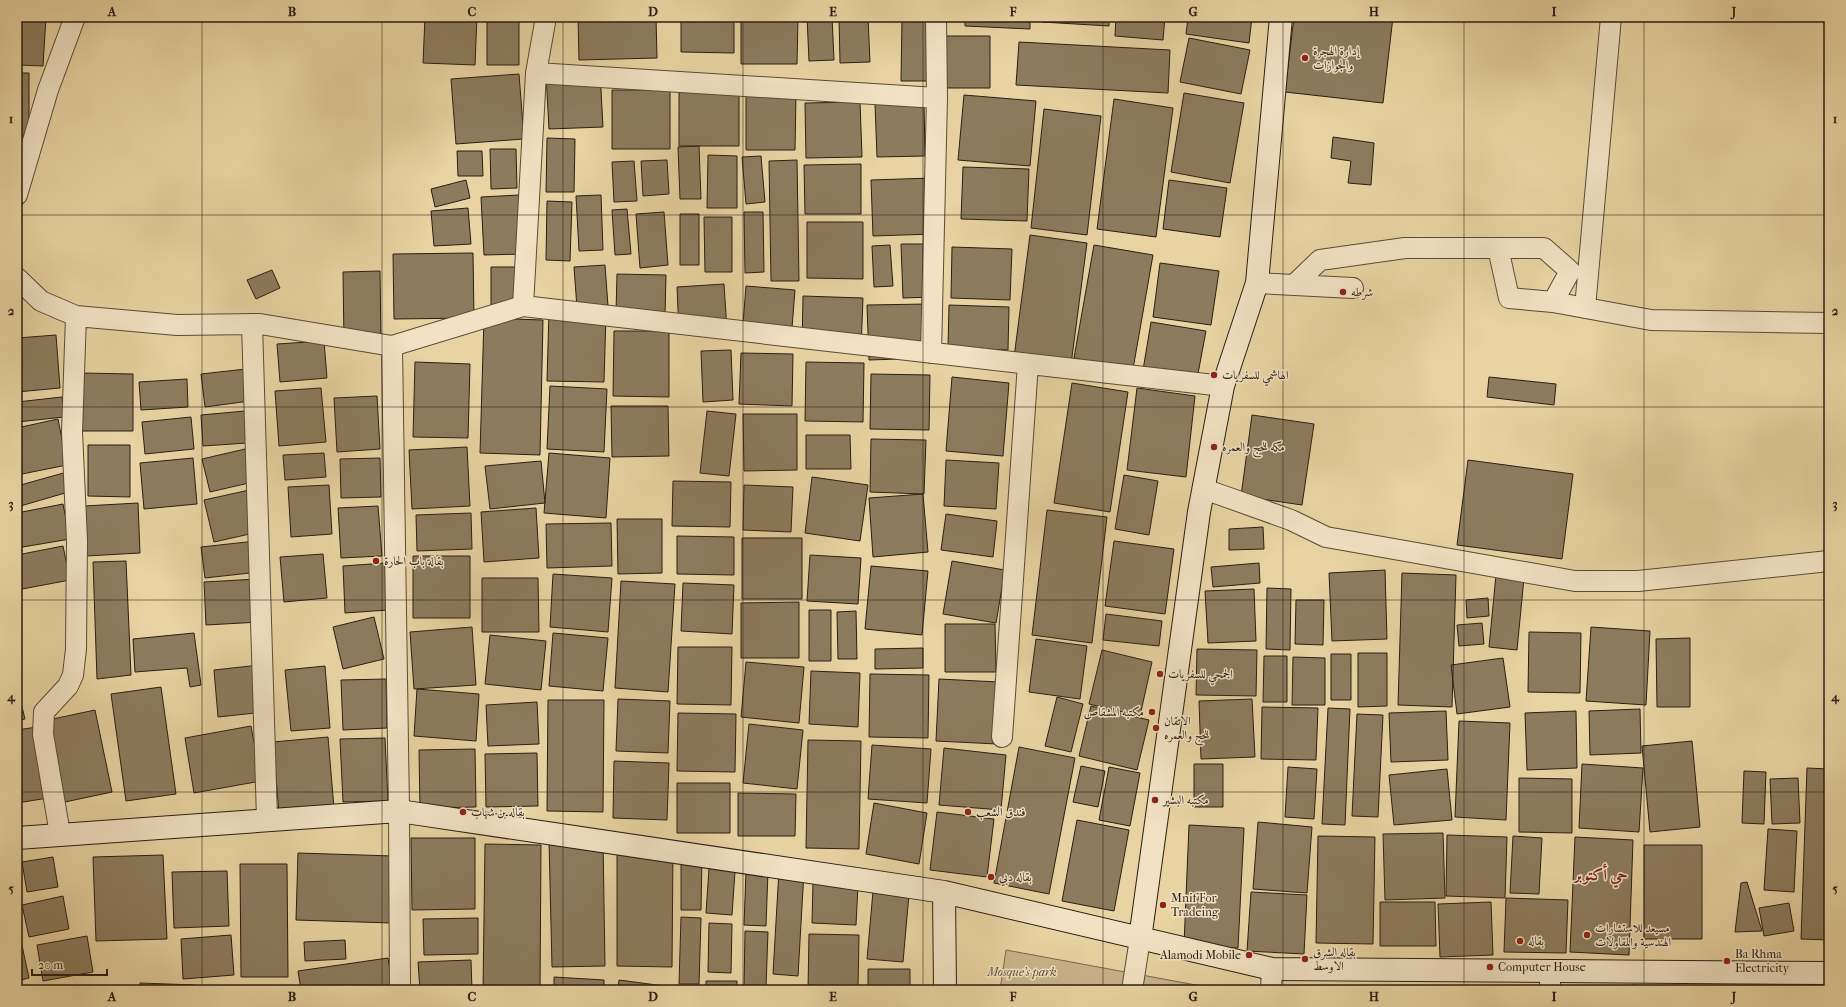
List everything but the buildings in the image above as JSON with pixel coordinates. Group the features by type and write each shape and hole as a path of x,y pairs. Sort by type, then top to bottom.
{"street":[{"path":"17,195 48,90 75,17"},
{"path":"523,306 536,73 546,17"},
{"path":"931,353 937,98 936,17"},
{"path":"1132,990 1204,489 1223,386 1258,283 1281,17"},
{"path":"1585,308 1611,17"},
{"path":"536,73 937,98"},
{"path":"1294,285 1320,260 1406,248 1544,248 1570,272 1553,302"},
{"path":"1498,248 1509,298 1553,302 1650,320 1829,323"},
{"path":"17,278 41,301 76,316 177,325 260,324 392,346 523,306 1223,386"},
{"path":"1258,283 1353,288"},
{"path":"60,834 43,734 44,712 68,686 73,675 76,649 77,541 72,432 76,316"},
{"path":"252,324 268,819"},
{"path":"392,346 399,811 400,990"},
{"path":"1002,737 1028,364"},
{"path":"1204,489 1291,520 1326,537 1575,581 1638,581 1829,561"},
{"path":"17,838 268,819 399,811 944,892 1140,939 1272,968 1550,980 1829,973"},
{"path":"944,892 944,990"},
{"path":"1271,990 1272,968"}],"green space":[{"name":"Mosque's park","path":"1006,950 1223,990 1000,990"}],"place":[{"name":"إدارة الهجرة والجوازات","path":"1305,58"},
{"name":"شرطه","path":"1343,292"},
{"name":"الهاشمي للسفريات","path":"1214,375"},
{"name":"مكه للحج والعمره","path":"1214,447"},
{"name":"بقالة باب الحارة","path":"376,561"},
{"name":"الجمحي للسفريات","path":"1160,674"},
{"name":"مكتبه المشقاص","path":"1152,712"},
{"name":"الاتقان للحج والعمره","path":"1156,728"},
{"name":"مكتبه البشير","path":"1155,800"},
{"name":"بقاله بن شهاب","path":"463,812"},
{"name":"فندق الشعب","path":"968,812"},
{"name":"بقاله دبي","path":"991,877"},
{"name":"Mnif For Tradeing","path":"1163,905"},
{"name":"مسيعد للاستشارات الهندسية والمقاولات","path":"1587,935"},
{"name":"بقاله","path":"1520,941"},
{"name":"Alamodi Mobile","path":"1249,955"},
{"name":"بقاله الشرق الاوسط","path":"1305,959"},
{"name":"Ba Rhma Electricity","path":"1727,961"},
{"name":"Computer House","path":"1490,967"}],"district":[{"name":"حي أكتوبر","path":"1601,874"}]}
